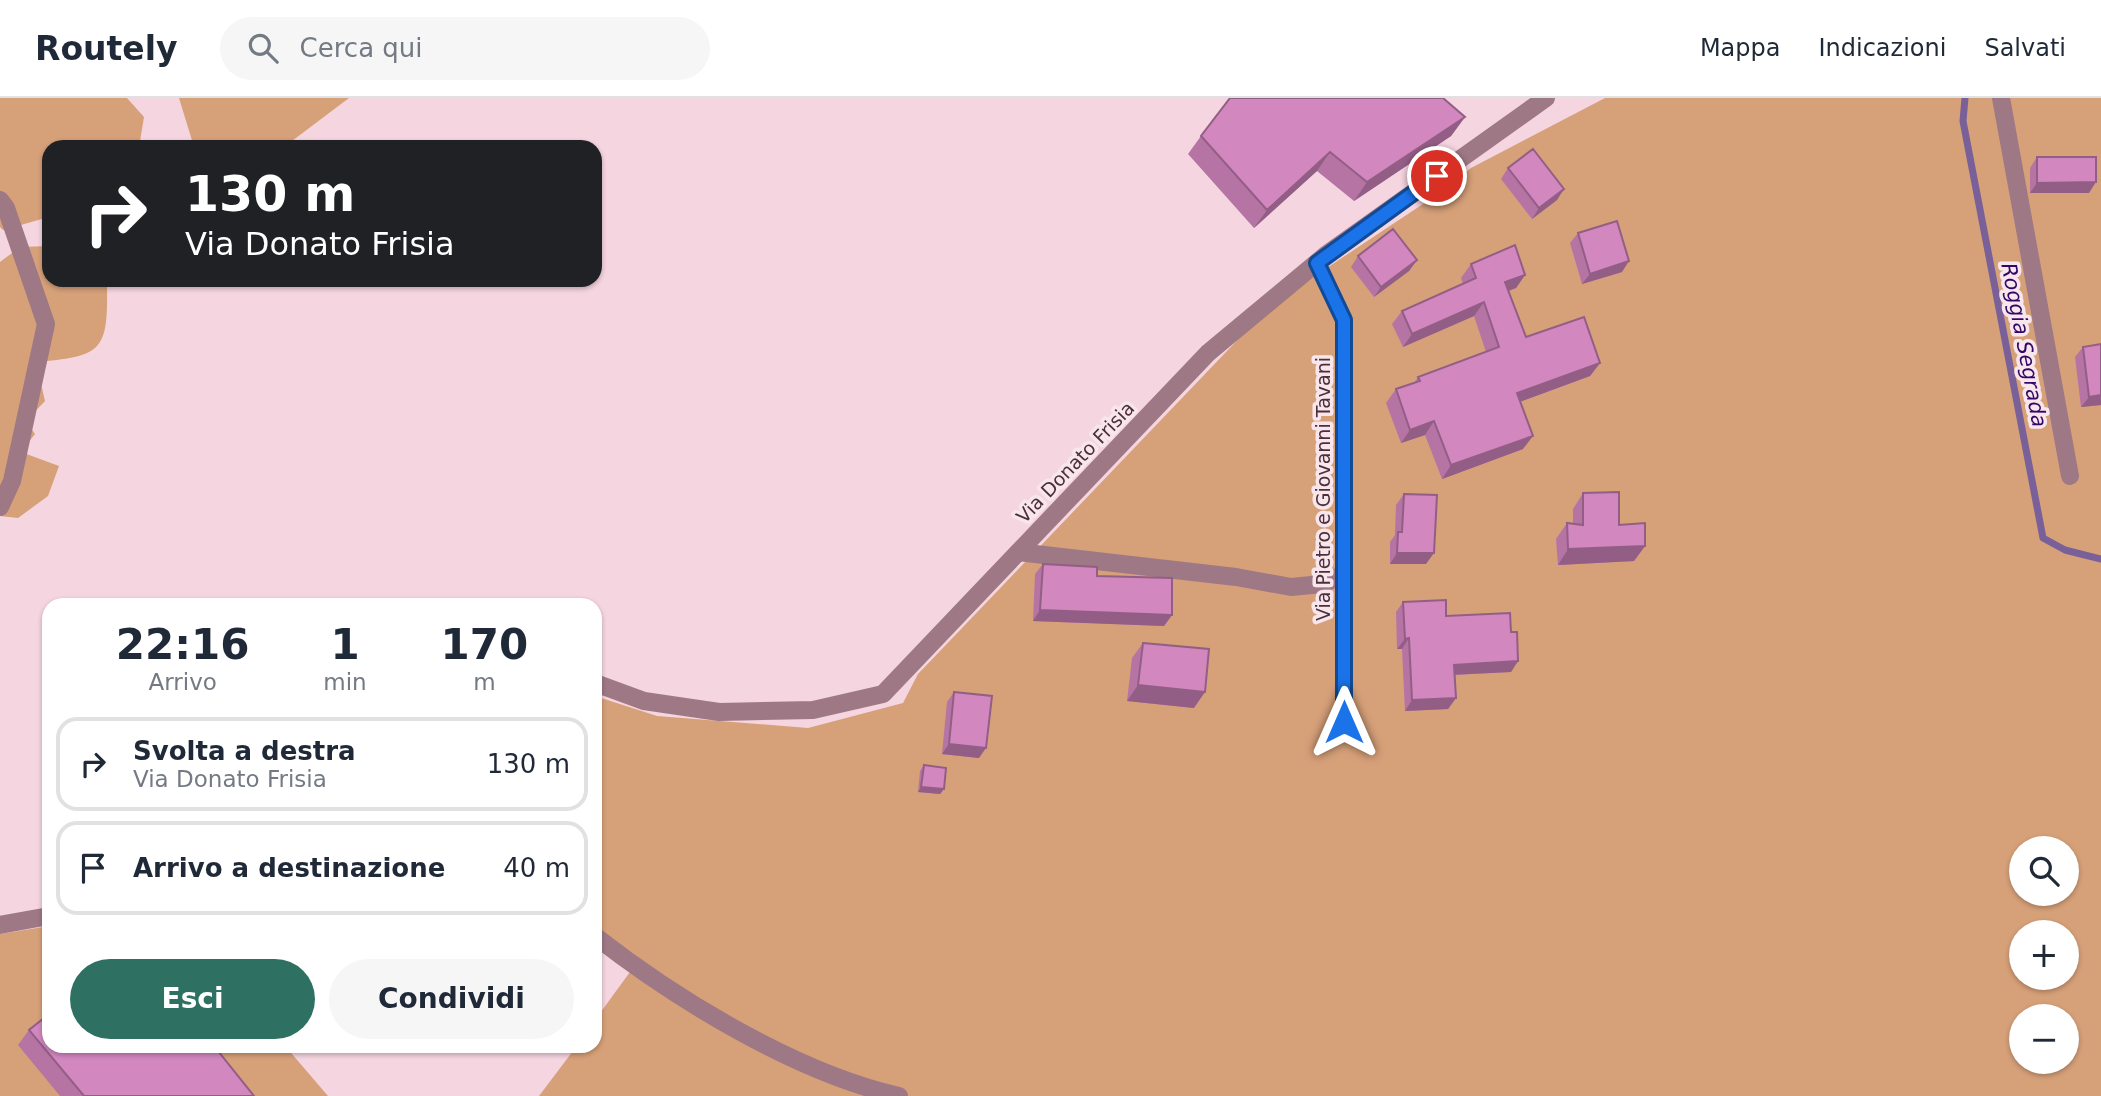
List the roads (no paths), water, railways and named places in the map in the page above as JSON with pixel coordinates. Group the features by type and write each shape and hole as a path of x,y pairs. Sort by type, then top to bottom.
{"street":[{"name":"Via Donato Frisia","path":"602,686 644,701 719,712 813,710 883,694 1208,353 1317,263 1546,98"},
{"path":"2001,98 2000,108 2070,477"},
{"path":"0,200 6,208 46,324 12,481 0,507"},
{"name":"Via Pietro e Giovanni Tavani","path":"1317,263 1344,320 1344,722"},
{"path":"1018,552 1236,577 1291,587 1322,584 1344,574"},
{"path":"0,925 42,917"},
{"path":"602,941 687,1000 789,1056 899,1096"}],"waterway":[{"name":"Roggia Segrada","path":"1965,98 1963,121 2043,538 2065,550 2101,559"}]}
